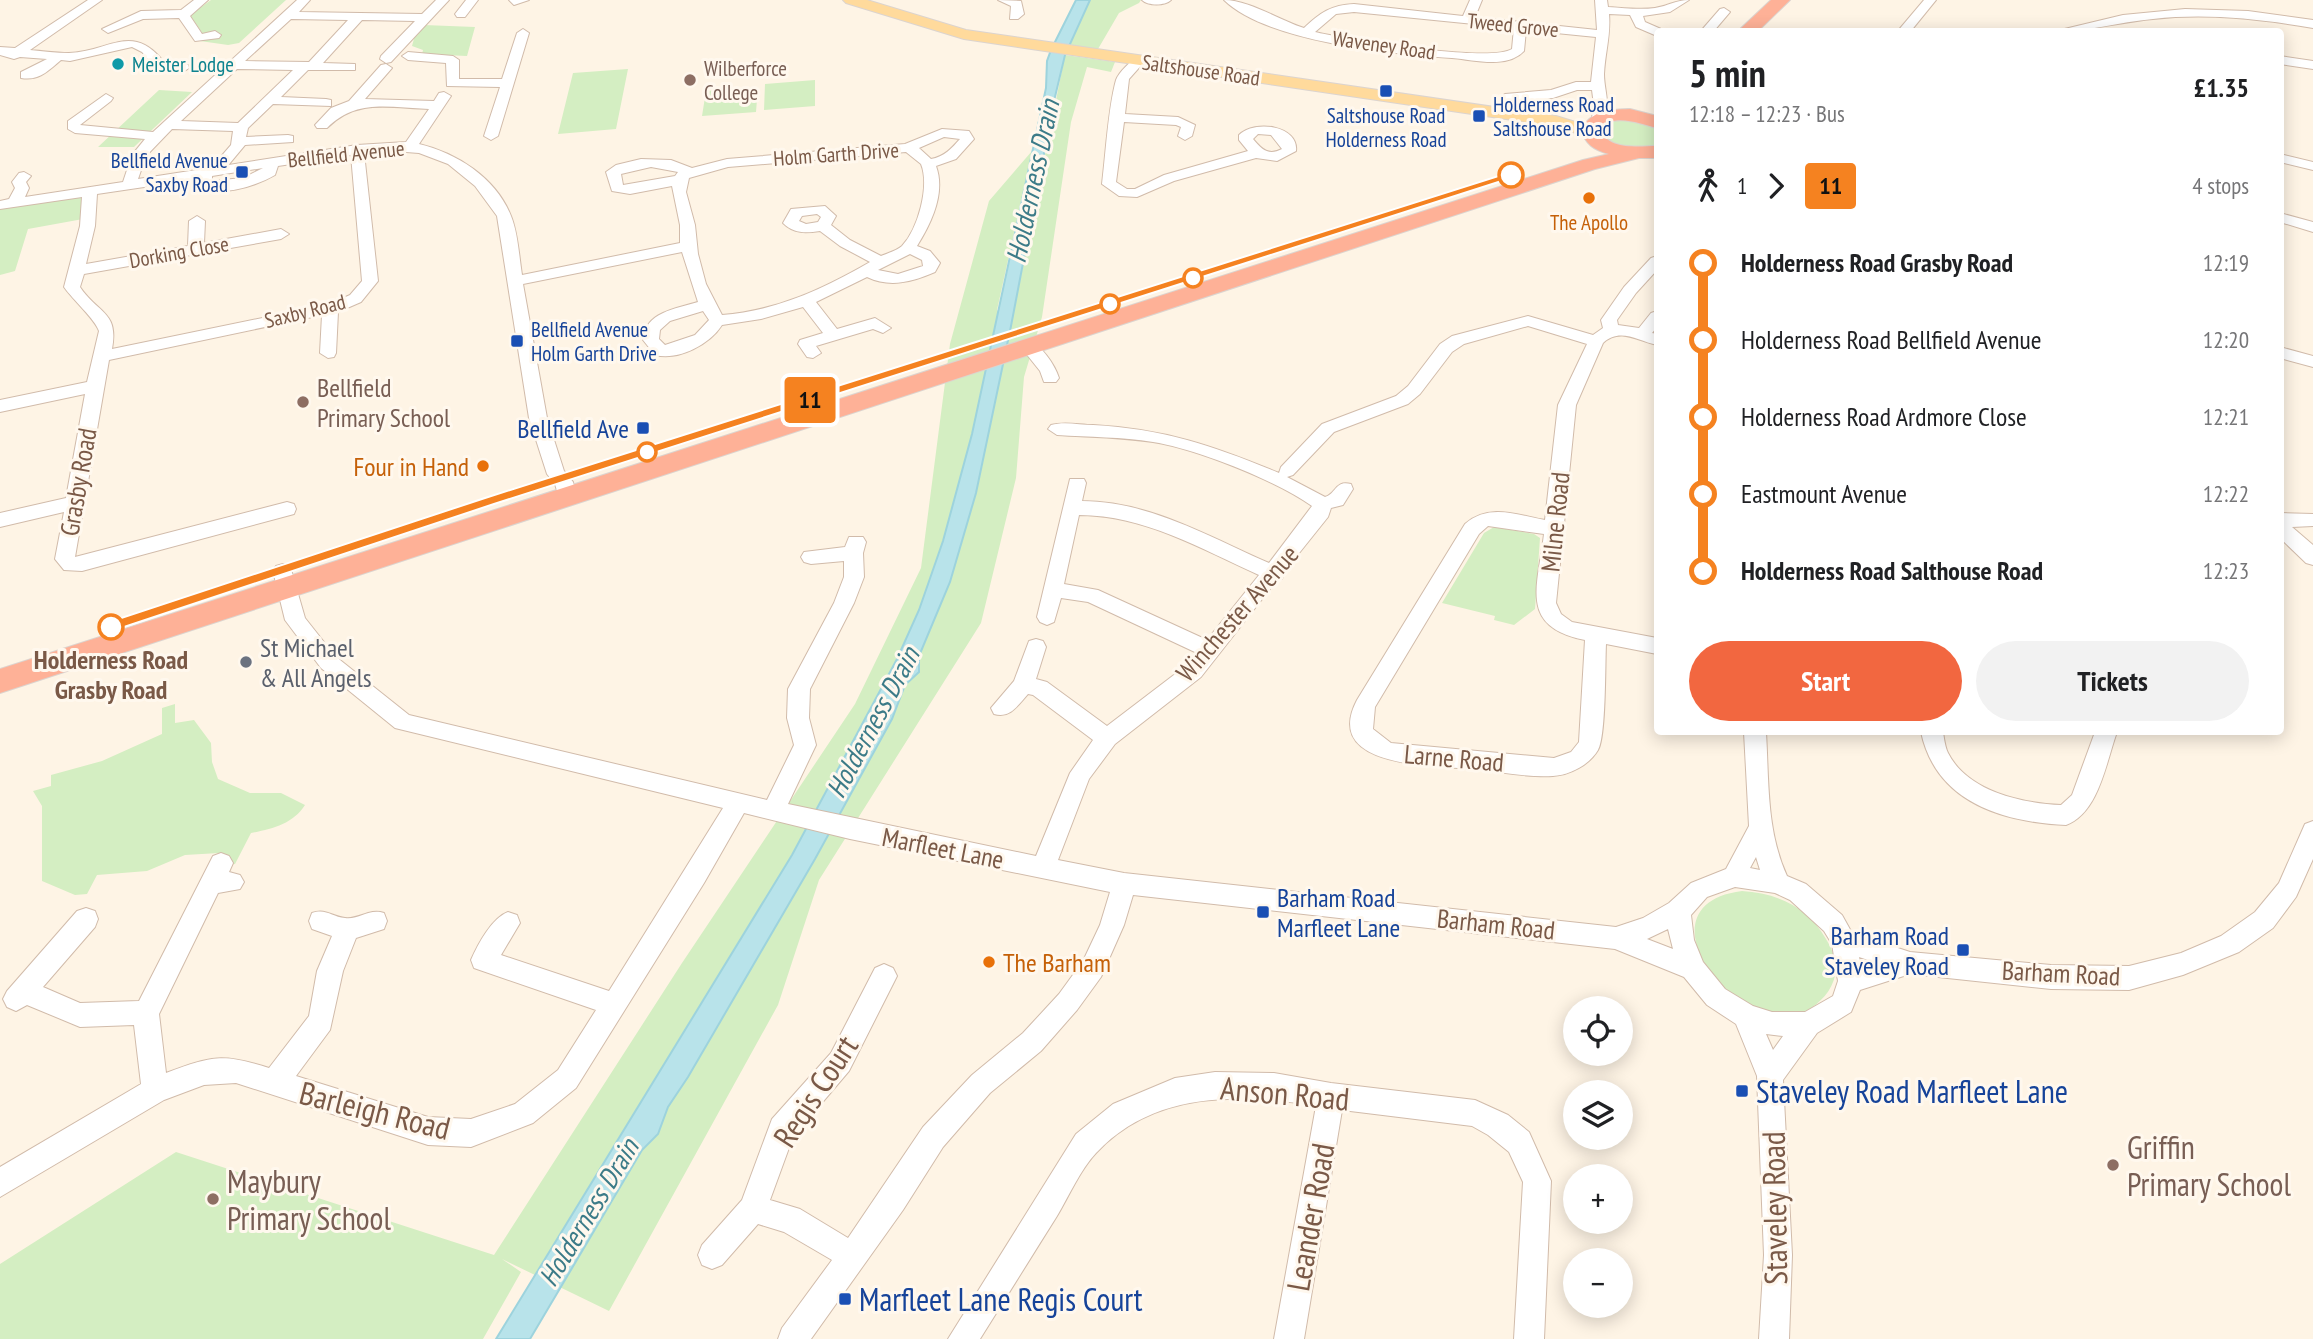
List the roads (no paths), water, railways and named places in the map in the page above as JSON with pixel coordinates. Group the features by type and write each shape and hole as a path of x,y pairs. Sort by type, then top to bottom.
{"highway":[{"path":"1750,28 1781,0"},
{"path":"1763,28 1793,0"},
{"path":"1600,121 1648,119"},
{"path":"1600,121 1606,148 1631,155"},
{"path":"1021,343 1590,147 1600,121"},
{"path":"0,681 285,579 980,353 1021,343 1590,163 1654,152"},
{"path":"0,665 285,579"}],"main road":[{"name":"Saltshouse Road","path":"851,0 964,34 1028,45 1556,121 1600,121"}],"street":[{"path":"0,64 96,0"},
{"path":"108,29 141,15 184,14 202,0"},
{"path":"129,184 139,155 155,136 303,0"},
{"path":"354,103 386,64 404,51 426,18 443,0"},
{"path":"461,14 472,0"},
{"path":"514,1 523,0"},
{"path":"1148,0 1165,0"},
{"name":"Waveney Road","path":"1230,0 1306,33 1398,50 1508,57 1518,51 1520,25"},
{"path":"1467,20 1476,0"},
{"path":"1600,121 1598,86 1604,34 1602,5 1635,12 1667,9 1682,0"},
{"path":"1906,28 1930,0"},
{"path":"141,15 137,8 147,1"},
{"name":"Tweed Grove","path":"1306,33 1321,15 1339,8 1604,34"},
{"path":"2088,28 2137,11 2228,12 2313,24"},
{"path":"1635,12 1640,24 1654,31"},
{"path":"1710,28 1724,12"},
{"path":"184,14 197,35 191,44 217,41"},
{"path":"288,15 426,18"},
{"path":"225,160 240,134 270,100 358,17"},
{"path":"491,136 523,33"},
{"path":"0,51 57,57 90,55 133,43 147,49 159,64 183,68"},
{"path":"404,51 453,60 453,80 410,146"},
{"path":"42,68 57,57"},
{"path":"1139,61 1122,78 1109,184 1124,193 1138,193 1169,178 1257,153"},
{"path":"2284,61 2313,65"},
{"path":"234,65 350,67"},
{"path":"453,80 506,83"},
{"path":"1511,99 1553,94 1576,86 1598,86"},
{"path":"106,98 73,124 75,129 155,136"},
{"path":"270,100 326,103"},
{"path":"322,125 336,111 354,103 439,105"},
{"path":"1115,118 1178,121 1188,125 1185,136"},
{"path":"169,125 288,139"},
{"path":"908,148 942,133 964,134 967,139 954,154 944,162 930,163"},
{"name":"Bellfield Avenue","path":"8,204 357,149 410,146 449,157 485,190 504,216 538,418 556,474 564,487"},
{"name":"Holm Garth Drive","path":"717,320 706,305 688,246 687,223 680,202 684,176 727,163 908,148 920,153 930,163 933,179 931,204 907,249"},
{"name":"Saxby Road","path":"101,356 330,309 348,303 365,292 370,281 357,149"},
{"path":"2284,159 2313,166"},
{"path":"8,204 22,188 19,182 24,176"},
{"name":"Grasby Road","path":"89,190 90,200 72,287 82,302 104,322 107,331 65,559 71,565 82,564 287,509"},
{"path":"2284,217 2313,227"},
{"path":"196,249 197,220"},
{"path":"706,305 664,318 652,328 652,340 661,351 682,348 710,333 717,320 737,320 807,301 875,267 907,249 919,250 932,262 929,269 893,280 881,280 875,267 823,226"},
{"name":"Dorking Close","path":"77,270 281,234"},
{"path":"515,281 688,246"},
{"name":"Milne Road","path":"1654,264 1630,290 1609,320 1611,328 1603,332 1596,341 1567,405 1546,603 1553,620 1567,629 1654,646"},
{"path":"807,301 834,336"},
{"path":"328,353 330,309"},
{"path":"1287,471 1328,428 1402,400 1414,390 1446,348 1458,340 1528,321 1596,341"},
{"path":"813,354 806,344 875,323 883,328"},
{"path":"1611,328 1649,338"},
{"path":"1021,343 1048,370 1050,378"},
{"path":"2284,353 2313,362"},
{"path":"0,406 95,386"},
{"path":"1057,429 1079,427 1165,438 1280,482 1317,498 1322,504"},
{"path":"1046,617 1077,483"},
{"name":"Winchester Avenue","path":"1043,868 1081,773 1107,738 1194,671 1275,574 1321,512 1322,504 1336,500 1344,489"},
{"path":"0,520 74,503"},
{"path":"1073,508 1104,508 1147,517 1275,574"},
{"name":"Larne Road","path":"1555,529 1500,519 1483,519 1472,529 1365,706 1360,722 1367,741 1387,752 1554,767 1579,758 1590,744 1596,636"},
{"path":"2284,520 2312,520"},
{"path":"2299,542 2312,520"},
{"path":"2284,531 2299,542 2313,558"},
{"path":"783,813 806,745 798,718 799,689 844,603 854,577 855,548 811,557"},
{"name":"Marfleet Lane","path":"285,579 295,621 328,662 403,722 850,829 1124,884"},
{"path":"1054,590 1091,595 1212,651"},
{"path":"1002,708 1023,685 1036,647"},
{"path":"1023,685 1039,688 1107,738"},
{"path":"1755,735 1760,827 1768,865 1777,883"},
{"path":"1933,735 1939,758 1955,778 1989,801 2041,816 2066,816 2081,801 2105,735"},
{"name":"Barleigh Road","path":"0,1183 156,1090 204,1072 236,1070 428,1131 471,1133 523,1114 567,1079 739,802"},
{"path":"1734,876 1760,827"},
{"name":"Barham Road","path":"1844,941 1910,963 2052,977 2129,978 2183,964 2230,944 2264,920 2288,890 2313,831"},
{"path":"156,1090 149,1057 146,1013 221,876"},
{"path":"1770,1076 1808,1024 1842,1004 1851,981 1844,941 1824,915 1798,892 1777,883 1734,876 1699,890 1678,911 1682,940 1693,969 1716,997 1746,1016 1772,1024 1808,1024"},
{"path":"793,1339 893,1200 933,1137 981,1084 1032,1042 1068,1002 1092,969 1112,925 1124,884"},
{"name":"Barham Road","path":"1124,884 1616,938 1693,969"},
{"name":"Barham Road","path":"1616,938 1650,928 1678,911"},
{"path":"86,919 21,994 80,1015 146,1013"},
{"path":"321,920 347,930 375,921"},
{"path":"508,923 483,960 615,1005"},
{"path":"274,1083 321,1021 330,971 347,930"},
{"name":"Barham Road","path":"1851,981 1910,963"},
{"name":"Regis Court","path":"712,1255 753,1209 782,1129 840,1062 884,976"},
{"name":"Staveley Road","path":"1746,1016 1770,1076 1778,1255 1774,1339"},
{"name":"Anson Road","path":"963,1339 1086,1144 1123,1113 1175,1091 1215,1084 1274,1086 1331,1096 1475,1113 1498,1125 1519,1142 1537,1181 1529,1339"},
{"name":"Leander Road","path":"1289,1339 1331,1096"},
{"path":"753,1209 790,1219 852,1256"}],"water":[{"name":"Holderness Drain","path":"1076,0 1090,0 1065,55 1054,101 976,493 950,582 919,656 919,672 905,685 892,719 815,859 668,1107 658,1134 642,1150 530,1339 496,1339 792,855 897,659 919,610 943,541 972,434 1046,88 1047,61"}],"place":[{"name":"Meister Lodge","path":"118,64"},
{"name":"Wilberforce College","path":"690,80"},
{"name":"Saltshouse Road Holderness Road","path":"1386,91"},
{"name":"Holderness Road Saltshouse Road","path":"1479,116"},
{"name":"Bellfield Avenue Saxby Road","path":"242,172"},
{"name":"The Apollo","path":"1589,198"},
{"name":"Bellfield Avenue Holm Garth Drive","path":"517,341"},
{"name":"Bellfield Primary School","path":"303,402"},
{"name":"Bellfield Ave","path":"643,428"},
{"name":"Four in Hand","path":"483,466"},
{"name":"Holderness Road Grasby Road","path":"111,627"},
{"name":"St Michael & All Angels","path":"246,662"},
{"name":"Barham Road Marfleet Lane","path":"1263,912"},
{"name":"Barham Road Staveley Road","path":"1963,950"},
{"name":"The Barham","path":"989,962"},
{"name":"Staveley Road Marfleet Lane","path":"1742,1091"},
{"name":"Griffin Primary School","path":"2113,1165"},
{"name":"Maybury Primary School","path":"213,1199"},
{"name":"Marfleet Lane Regis Court","path":"845,1299"}]}
